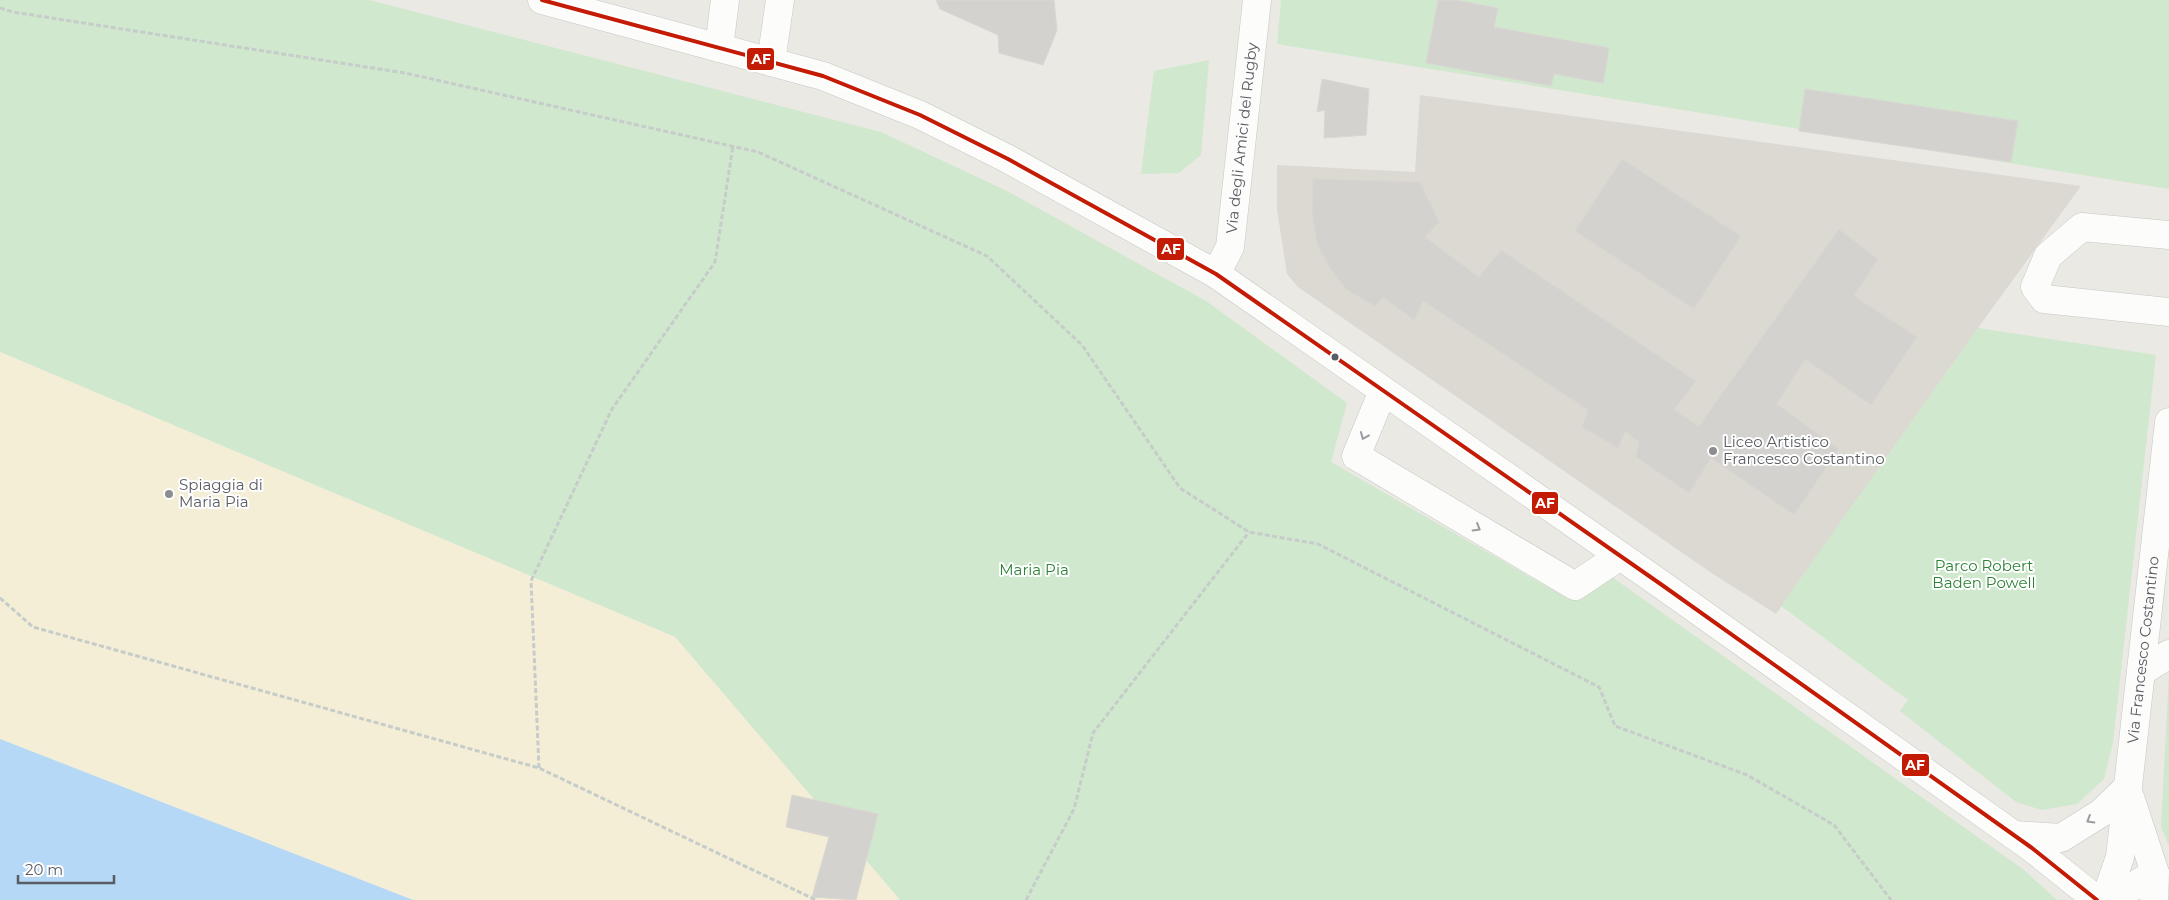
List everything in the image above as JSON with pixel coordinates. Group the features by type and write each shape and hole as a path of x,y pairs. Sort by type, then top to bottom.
{"street":[{"path":"542,0 823,76 920,115 1008,158 1216,274 1620,556 2014,835 2097,900"},
{"path":"719,48 725,0"},
{"path":"771,62 780,0"},
{"name":"Via degli Amici del Rugby","path":"1216,274 1230,247 1257,0"},
{"path":"2169,235 2082,227 2048,256 2035,287 2044,299 2169,312"},
{"path":"1383,391 1356,456 1575,586 1620,556"},
{"name":"Via Francesco Costantino","path":"2105,900 2120,857 2141,672 2161,573 2169,422"},
{"path":"2141,672 2169,654"},
{"path":"2014,835 2061,838 2101,813 2127,788"},
{"name":"Via Francesco Costantino","path":"2127,788 2155,873 2154,900"},
{"path":"2111,900 2155,873"}],"path":[{"path":"0,8 13,12 405,73 758,152 987,256 1082,346 1180,488 1248,532 1318,544 1599,687 1615,726 1747,775 1834,825 1891,900"},
{"path":"539,768 531,581 612,408 715,262 733,146"},
{"path":"1026,900 1074,809 1092,732 1248,532"},
{"path":"0,598 33,627 539,768 816,900"}],"shaded area":[{"name":"Liceo Artistico Francesco Costantino","path":"1420,95 2081,186 1776,614 1713,574 1298,287 1287,274 1277,209 1277,165 1415,172"}],"green space":[{"name":"Maria Pia","path":"0,0 369,0 881,132 1007,191 1206,301 1347,403 1331,462 1570,600 1612,577 2024,870 2057,900 900,900 675,637 0,352"},
{"path":"1281,0 2169,0 2169,189 1277,44"},
{"path":"1209,60 1201,155 1179,173 1141,174 1154,71"},
{"name":"Parco Robert Baden Powell","path":"1978,328 2156,355 2113,742 2104,779 2077,804 2042,810 2016,802 1900,711 1908,700 1781,606"},
{"path":"2169,672 2169,846 2161,827"}],"sand":[{"name":"Spiaggia di Maria Pia","path":"0,352 675,637 900,900 413,900 0,739"}],"water":[{"path":"0,739 413,900 0,900"}],"building":[{"path":"936,0 1054,0 1057,30 1043,65 999,53 998,35 940,9"},
{"path":"1438,0 1455,0 1498,8 1494,27 1609,48 1603,83 1554,74 1551,86 1426,63"},
{"path":"1322,79 1369,89 1366,135 1324,138 1325,110 1317,112"},
{"path":"1805,89 2018,121 2011,162 1799,131"},
{"path":"1622,159 1741,236 1694,309 1575,231"},
{"path":"1313,179 1420,182 1439,222 1425,237 1479,277 1501,250 1696,381 1674,410 1699,426 1839,229 1878,259 1854,296 1917,337 1871,405 1805,359 1777,404 1839,449 1794,515 1711,458 1689,493 1636,457 1639,442 1625,431 1618,448 1582,427 1588,410 1423,301 1414,320 1383,297 1375,306 1347,290 1328,265 1317,243 1312,212"},
{"path":"792,795 878,814 856,900 812,897 829,837 786,827"}],"transit line":[{"name":"AF","path":"542,0 823,76 920,115 1008,159 1216,274 1662,585 2032,848 2097,900"}],"place":[{"name":"Liceo Artistico Francesco Costantino","path":"1713,451"},
{"name":"Spiaggia di Maria Pia","path":"169,494"}]}
